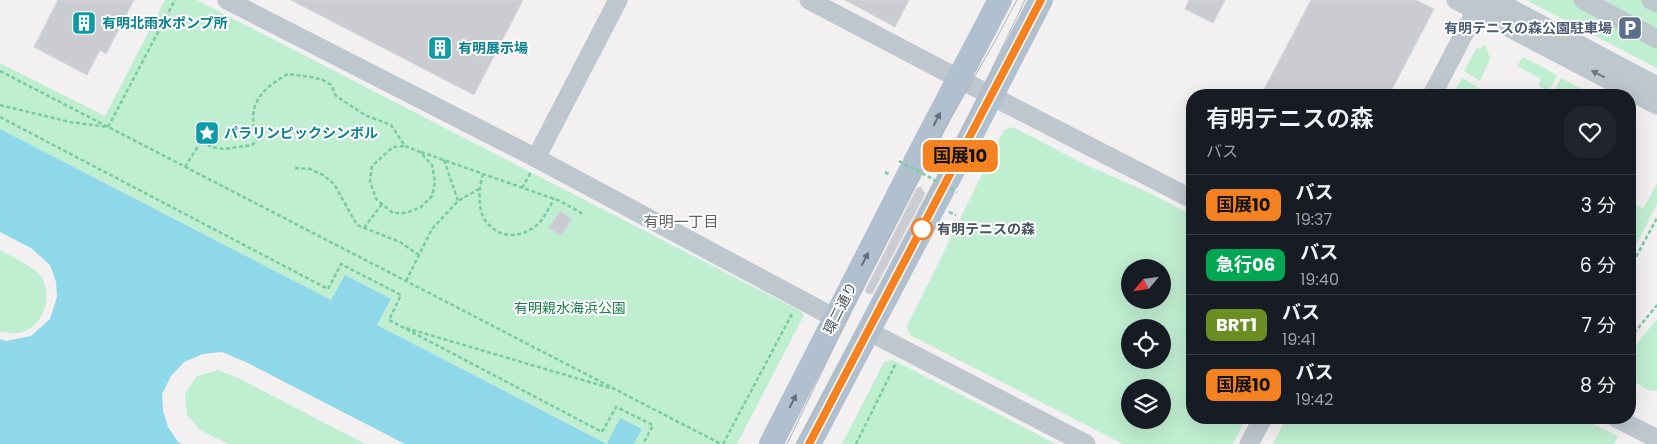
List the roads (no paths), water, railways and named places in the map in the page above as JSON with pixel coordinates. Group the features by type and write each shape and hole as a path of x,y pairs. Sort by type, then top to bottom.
{"main road":[{"name":"環二通り","path":"770,444 835,318 908,165 959,78 1000,0"},
{"path":"809,444 868,331 949,187 991,96 1041,0"}],"street":[{"path":"227,0 534,164 835,318"},
{"path":"534,164 618,0"},
{"path":"809,0 940,70 959,78 1186,196"},
{"path":"1456,0 1479,5 1629,89"},
{"path":"1495,0 1657,86"},
{"path":"1583,0 1657,39"},
{"path":"1651,0 1657,3"},
{"path":"1435,89 1479,5"},
{"path":"1636,93 1657,105"},
{"path":"868,331 1086,444"},
{"path":"1249,444 1260,424"},
{"path":"1628,424 1657,439"}],"water":[{"path":"0,129 331,300 345,275 391,299 377,325 607,444 405,444 246,362 222,352 203,354 184,362 171,376 162,394 163,411 168,427 178,442 182,444 0,444 0,339 6,341 31,336 50,319 57,297 56,282 50,265 31,248 0,232"},
{"path":"620,418 642,429 634,444 607,444"}],"tram line":[{"path":"787,444 860,293 944,130 1017,0"},
{"path":"796,444 875,301 963,129 1025,0"}],"place":[{"name":"有明北雨水ポンプ所","path":"84,23"},
{"name":"有明テニスの森公園駐車場","path":"1630,28"},
{"name":"有明展示場","path":"440,48"},
{"name":"パラリンピックシンボル","path":"207,133"},
{"name":"有明テニスの森","path":"922,229"}],"district":[{"name":"有明一丁目","path":"681,221"}],"park label":[{"name":"有明親水海浜公園","path":"570,308"}]}
